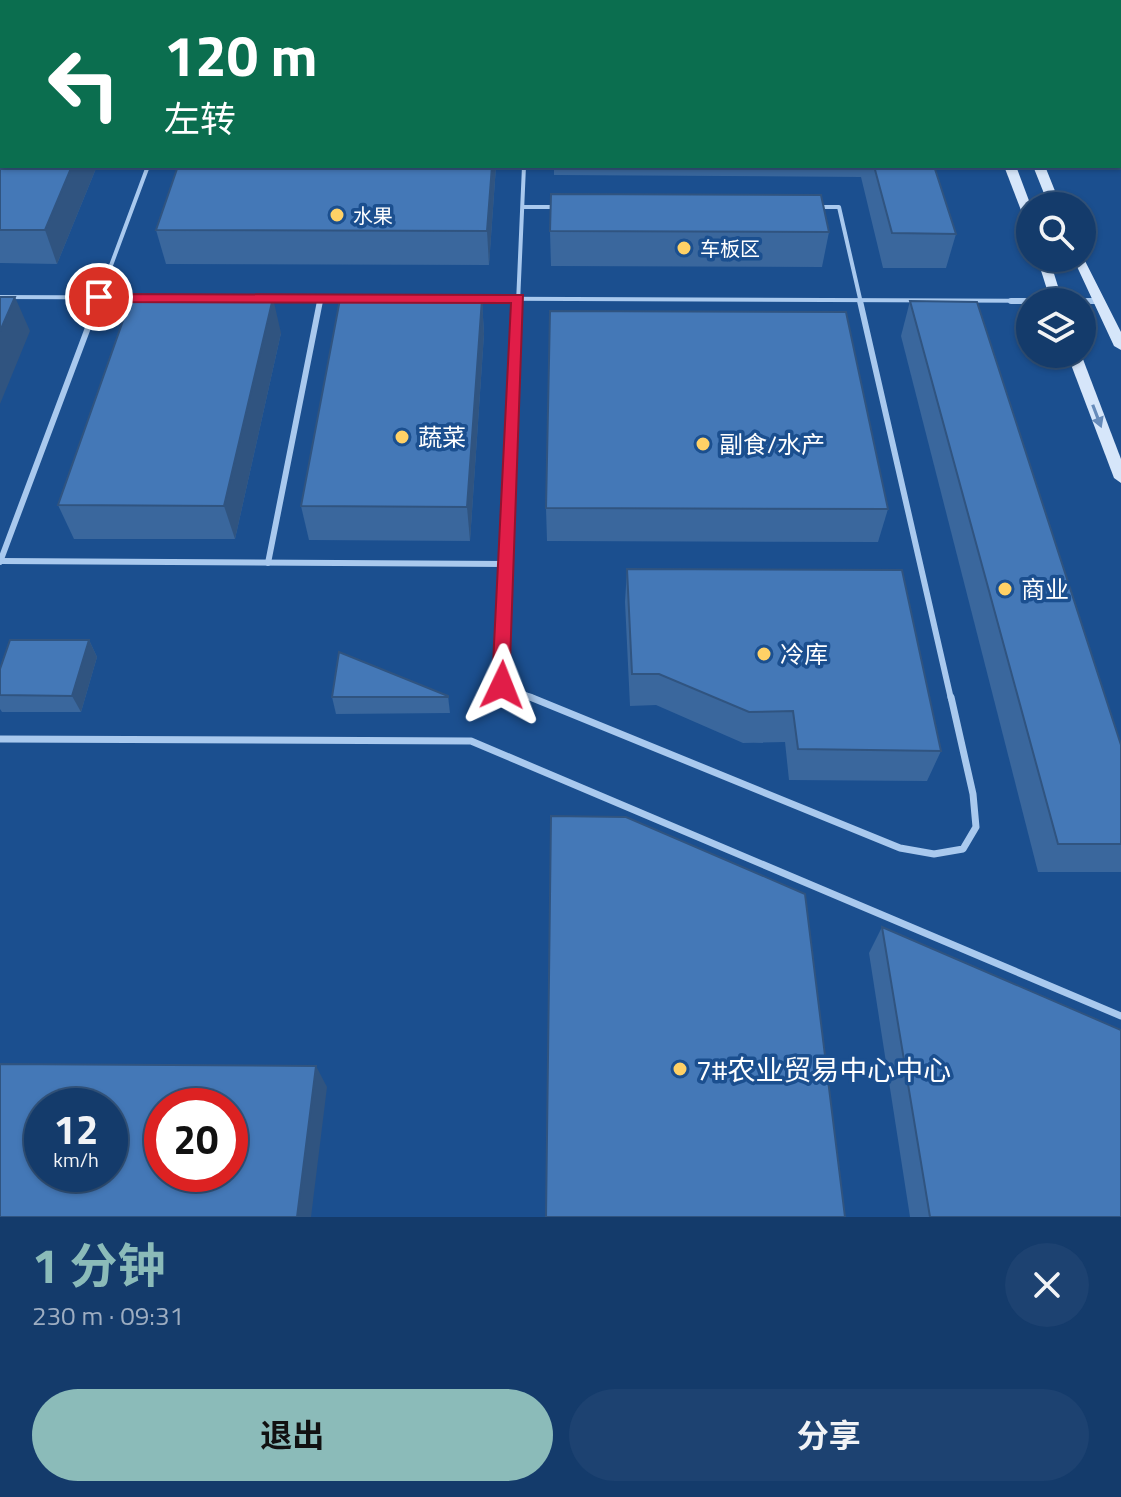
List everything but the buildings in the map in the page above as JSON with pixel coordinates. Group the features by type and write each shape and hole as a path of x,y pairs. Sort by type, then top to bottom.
{"main road":[{"path":"1011,168 1020,192"},
{"path":"1040,168 1049,192"},
{"path":"1086,272 1121,346"},
{"path":"1079,368 1121,478"}],"lane":[{"path":"147,168 0,562 507,564"},
{"path":"524,168 502,685 900,848 934,854 963,849 976,827 973,794 839,207 807,207"},
{"path":"523,207 570,207"},
{"path":"0,297 1016,302"},
{"path":"268,563 321,298"},
{"path":"0,739 471,741 1121,1016"}],"place":[{"name":"水果","path":"337,215"},
{"name":"车板区","path":"684,248"},
{"name":"蔬菜","path":"402,437"},
{"name":"副食/水产","path":"703,444"},
{"name":"商业","path":"1005,589"},
{"name":"冷库","path":"764,654"},
{"name":"7#农业贸易中心中心","path":"680,1069"}],"route":[{"path":"99,297 518,299 502,685"}]}
